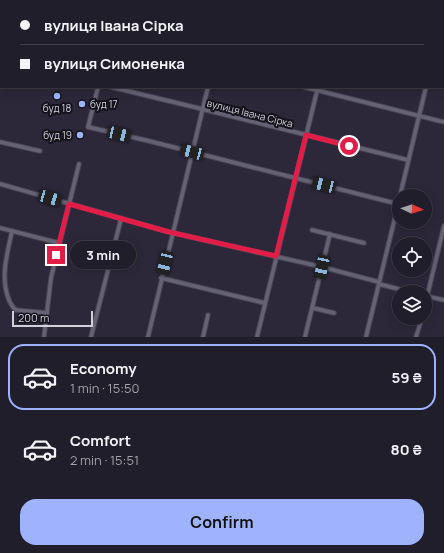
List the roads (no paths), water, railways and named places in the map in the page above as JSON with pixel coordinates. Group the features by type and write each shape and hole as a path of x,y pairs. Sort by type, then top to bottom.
{"street":[{"path":"98,88 88,127 392,201"},
{"name":"вулиця Івана Сірка","path":"115,88 202,108 408,160"},
{"path":"148,337 208,88"},
{"path":"402,189 426,88"},
{"path":"257,337 317,89 444,122"},
{"path":"0,142 40,151"},
{"path":"44,337 51,278 79,164"},
{"path":"0,184 121,219 322,267 392,287"},
{"path":"91,337 121,219"},
{"path":"429,285 444,226"},
{"path":"0,228 59,243"},
{"path":"366,337 392,229"},
{"path":"312,230 364,243"},
{"path":"12,231 4,278 5,288 11,304 16,310 47,313"},
{"path":"305,337 330,234"},
{"path":"161,278 265,303"},
{"path":"432,297 444,300"},
{"path":"313,308 334,313"},
{"path":"203,337 208,315"},
{"path":"416,337 420,325"}],"place":[{"name":"буд 18","path":"57,96"},
{"name":"буд 17","path":"82,104"},
{"name":"буд 19","path":"80,135"}]}
